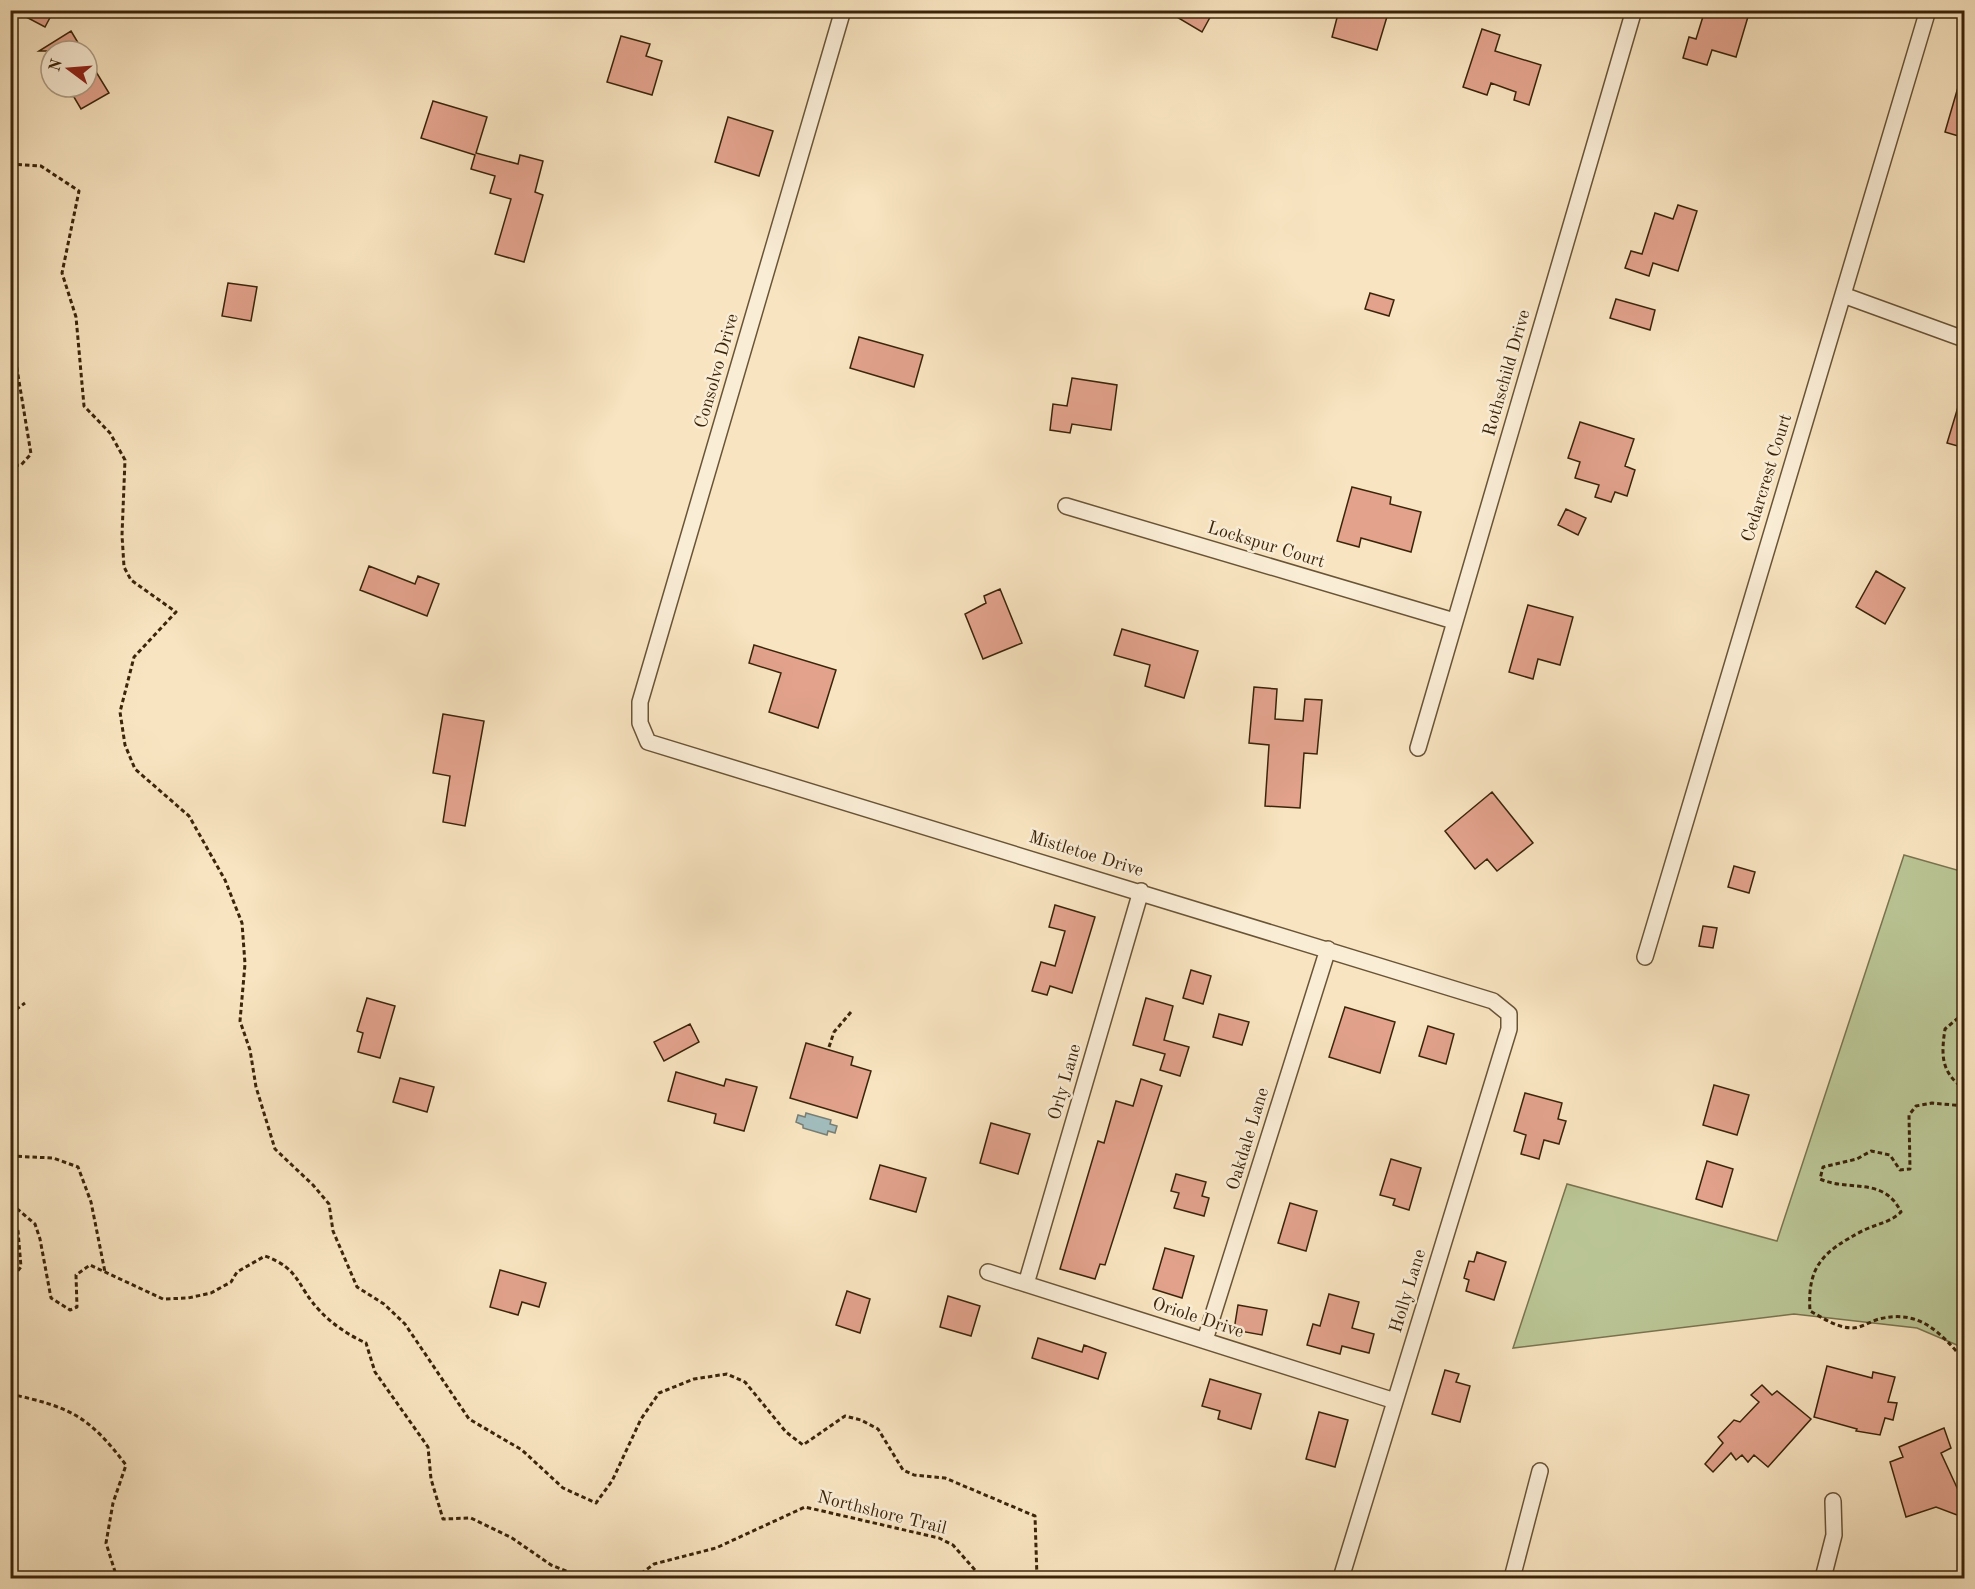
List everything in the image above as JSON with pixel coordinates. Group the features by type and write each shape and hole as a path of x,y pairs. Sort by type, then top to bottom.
{"street":[{"name":"Consolvo Drive","path":"648,742 640,723 640,702 843,10"},
{"name":"Rothschild Drive","path":"1418,748 1634,10"},
{"name":"Cedarcrest Court","path":"1645,957 1928,10"},
{"path":"1843,295 1965,339"},
{"name":"Lockspur Court","path":"1066,506 1454,621"},
{"name":"Mistletoe Drive","path":"648,742 1328,949 1492,1001 1509,1014"},
{"name":"Orly Lane","path":"1026,1284 1141,891"},
{"name":"Oakdale Lane","path":"1205,1340 1328,949"},
{"name":"Holly Lane","path":"1341,1578 1509,1029 1509,1014"},
{"name":"Oriole Drive","path":"988,1272 1395,1401"},
{"path":"1512,1578 1540,1471"},
{"path":"1823,1578 1834,1535 1833,1501"}],"path":[{"path":"10,165 41,166 79,191 62,273 76,317 84,406 110,433 125,460 122,535 124,567 131,580 176,612 134,657 120,712 125,745 135,769 189,816 225,880 242,923 245,964 240,1021 250,1050 256,1087 275,1149 313,1185 329,1204 333,1231 357,1287 384,1304 405,1324 469,1419 522,1450 563,1488 596,1503 612,1481 641,1419 659,1393 694,1379 727,1374 745,1382 786,1432 803,1445 845,1416 861,1420 878,1430 903,1470 914,1475 945,1478 1035,1516 1037,1578"},
{"path":"10,285 16,363 31,454 21,465 10,466"},
{"path":"10,1014 25,1003"},
{"path":"829,1047 839,1025 851,1012"},
{"path":"1965,1013 1945,1029 1942,1057 1950,1078 1965,1089"},
{"path":"1965,1106 1932,1103 1916,1106 1909,1115 1910,1169 1900,1170 1890,1155 1871,1151 1857,1159 1823,1167 1820,1179 1829,1183 1854,1184 1882,1191 1895,1199 1900,1212 1895,1218 1864,1230 1819,1261 1808,1285 1810,1311 1834,1324 1854,1328 1879,1319 1898,1316 1919,1318 1965,1360"},
{"path":"10,1156 53,1158 78,1167 91,1202 105,1272"},
{"path":"10,1280 21,1268 18,1231 10,1209 15,1207 35,1224 51,1298 70,1310 77,1306 76,1275 90,1265 163,1299 188,1298 211,1293 231,1282 237,1272 265,1256 284,1262 321,1312 354,1338 366,1343 375,1372 428,1447 430,1479 443,1519 471,1518 512,1538 550,1565 584,1578"},
{"path":"10,1394 37,1400 84,1418 105,1437 126,1465 112,1503 106,1543 117,1578"},
{"name":"Northshore Trail","path":"635,1578 654,1564 716,1548 805,1507 861,1518 946,1541 953,1545 975,1570 973,1578"},
{"path":"10,1575 16,1578"}],"green space":[{"path":"1904,855 1964,872 1964,1348 1917,1328 1794,1314 1513,1348 1567,1184 1777,1241"}],"water":[{"path":"806,1113 831,1120 830,1124 837,1126 835,1133 828,1131 827,1135 803,1128 803,1125 796,1122 798,1115 805,1117"}],"building":[{"path":"13,10 54,10 45,27"},
{"path":"1165,10 1214,10 1202,32"},
{"path":"1339,10 1389,10 1377,50 1332,37"},
{"path":"1705,10 1750,10 1736,57 1712,50 1707,65 1683,58 1689,37 1696,39"},
{"path":"1482,29 1500,35 1495,51 1541,65 1529,105 1514,100 1516,92 1491,83 1487,95 1463,87"},
{"path":"71,31 76,39 58,39"},
{"path":"621,36 650,44 646,56 662,61 652,95 607,82"},
{"path":"99,77 109,93 99,99"},
{"path":"1961,77 1965,77 1965,138 1945,132"},
{"path":"75,99 98,99 81,109"},
{"path":"433,101 487,117 476,153 518,164 520,155 543,161 535,192 543,195 524,262 495,254 511,199 490,193 495,176 471,169 475,155 421,138"},
{"path":"728,117 773,131 759,176 715,162"},
{"path":"1678,205 1697,211 1678,271 1653,263 1649,276 1625,268 1631,251 1642,254 1655,213 1673,219"},
{"path":"228,283 257,287 251,321 222,316"},
{"path":"1370,293 1394,300 1389,316 1365,309"},
{"path":"1616,299 1655,310 1650,330 1610,318"},
{"path":"859,337 923,355 914,387 850,368"},
{"path":"1072,378 1117,385 1111,430 1072,424 1070,433 1050,430 1053,404 1067,406"},
{"path":"1961,397 1965,397 1965,448 1947,443"},
{"path":"1580,422 1634,439 1625,466 1635,470 1627,496 1615,492 1611,502 1595,497 1599,485 1575,478 1580,462 1568,458"},
{"path":"1352,487 1391,497 1390,504 1421,512 1411,552 1361,538 1359,547 1337,541"},
{"path":"1566,509 1586,518 1578,535 1558,525"},
{"path":"369,566 415,584 418,576 439,584 427,616 360,590"},
{"path":"1876,571 1905,588 1885,624 1856,607"},
{"path":"1000,589 1022,643 983,659 965,614 986,603 984,596"},
{"path":"1528,605 1573,617 1560,665 1538,659 1533,679 1509,672"},
{"path":"1122,629 1198,651 1184,698 1145,686 1150,665 1114,655"},
{"path":"754,645 836,670 818,728 769,712 781,673 749,663"},
{"path":"1254,687 1277,689 1275,719 1303,721 1305,699 1322,700 1317,754 1304,753 1300,808 1265,806 1269,745 1249,743"},
{"path":"443,714 484,721 465,826 443,822 450,776 433,773"},
{"path":"1492,792 1533,843 1497,871 1487,859 1475,869 1445,831"},
{"path":"1734,866 1755,872 1749,893 1728,887"},
{"path":"1055,905 1095,917 1072,993 1050,986 1047,995 1032,991 1041,962 1055,966 1065,931 1049,927"},
{"path":"1703,926 1717,928 1713,948 1699,946"},
{"path":"1191,970 1211,976 1203,1004 1183,998"},
{"path":"367,998 395,1006 380,1058 358,1052 363,1033 357,1031"},
{"path":"1146,998 1173,1006 1164,1040 1189,1047 1180,1076 1160,1070 1165,1054 1133,1045"},
{"path":"1345,1007 1395,1022 1380,1073 1329,1057"},
{"path":"1219,1014 1249,1022 1242,1045 1213,1037"},
{"path":"690,1024 699,1042 664,1061 654,1042"},
{"path":"1428,1026 1454,1034 1446,1064 1419,1056"},
{"path":"806,1043 853,1057 851,1065 871,1071 857,1118 790,1098"},
{"path":"676,1072 724,1086 726,1079 757,1087 744,1131 714,1123 716,1114 668,1101"},
{"path":"400,1078 434,1087 427,1112 393,1102"},
{"path":"1141,1079 1162,1086 1105,1265 1100,1264 1095,1279 1060,1269 1098,1141 1104,1143 1116,1101 1133,1106"},
{"path":"1714,1085 1749,1095 1737,1135 1703,1125"},
{"path":"1525,1093 1562,1103 1558,1119 1566,1121 1559,1144 1544,1140 1539,1159 1521,1154 1526,1135 1514,1131"},
{"path":"991,1123 1030,1134 1018,1174 980,1163"},
{"path":"1391,1159 1421,1168 1409,1210 1393,1205 1395,1199 1380,1195"},
{"path":"1707,1161 1733,1169 1722,1207 1696,1199"},
{"path":"880,1165 926,1178 916,1212 870,1199"},
{"path":"1176,1174 1206,1182 1202,1196 1209,1198 1204,1216 1174,1208 1179,1193 1171,1191"},
{"path":"1290,1203 1317,1211 1306,1251 1278,1243"},
{"path":"1165,1248 1194,1256 1182,1298 1153,1289"},
{"path":"1477,1252 1506,1262 1494,1300 1466,1291 1469,1280 1464,1278 1469,1261 1474,1262"},
{"path":"500,1270 546,1283 539,1307 522,1302 518,1315 490,1307"},
{"path":"847,1291 870,1299 860,1333 836,1325"},
{"path":"1329,1294 1359,1302 1352,1328 1374,1334 1369,1353 1342,1346 1340,1354 1307,1345 1313,1324 1320,1326"},
{"path":"948,1296 980,1306 971,1336 940,1327"},
{"path":"1238,1305 1267,1310 1262,1335 1234,1330"},
{"path":"1038,1338 1082,1352 1084,1345 1106,1353 1098,1379 1032,1358"},
{"path":"1827,1366 1872,1378 1873,1372 1895,1377 1888,1402 1897,1403 1893,1420 1885,1418 1880,1435 1856,1431 1857,1429 1814,1417"},
{"path":"1445,1370 1459,1374 1456,1382 1470,1386 1460,1422 1432,1414"},
{"path":"1210,1379 1261,1394 1251,1429 1218,1419 1220,1411 1202,1406"},
{"path":"1762,1385 1772,1395 1777,1391 1811,1419 1768,1467 1754,1455 1748,1462 1742,1455 1736,1460 1731,1453 1713,1472 1705,1464 1723,1443 1718,1437 1734,1420 1740,1422 1759,1402 1751,1395"},
{"path":"1319,1412 1348,1420 1335,1467 1306,1459"},
{"path":"1944,1428 1951,1448 1941,1453 1959,1492 1965,1494 1965,1513 1957,1515 1936,1507 1906,1517 1890,1462 1903,1457 1899,1447"}]}
